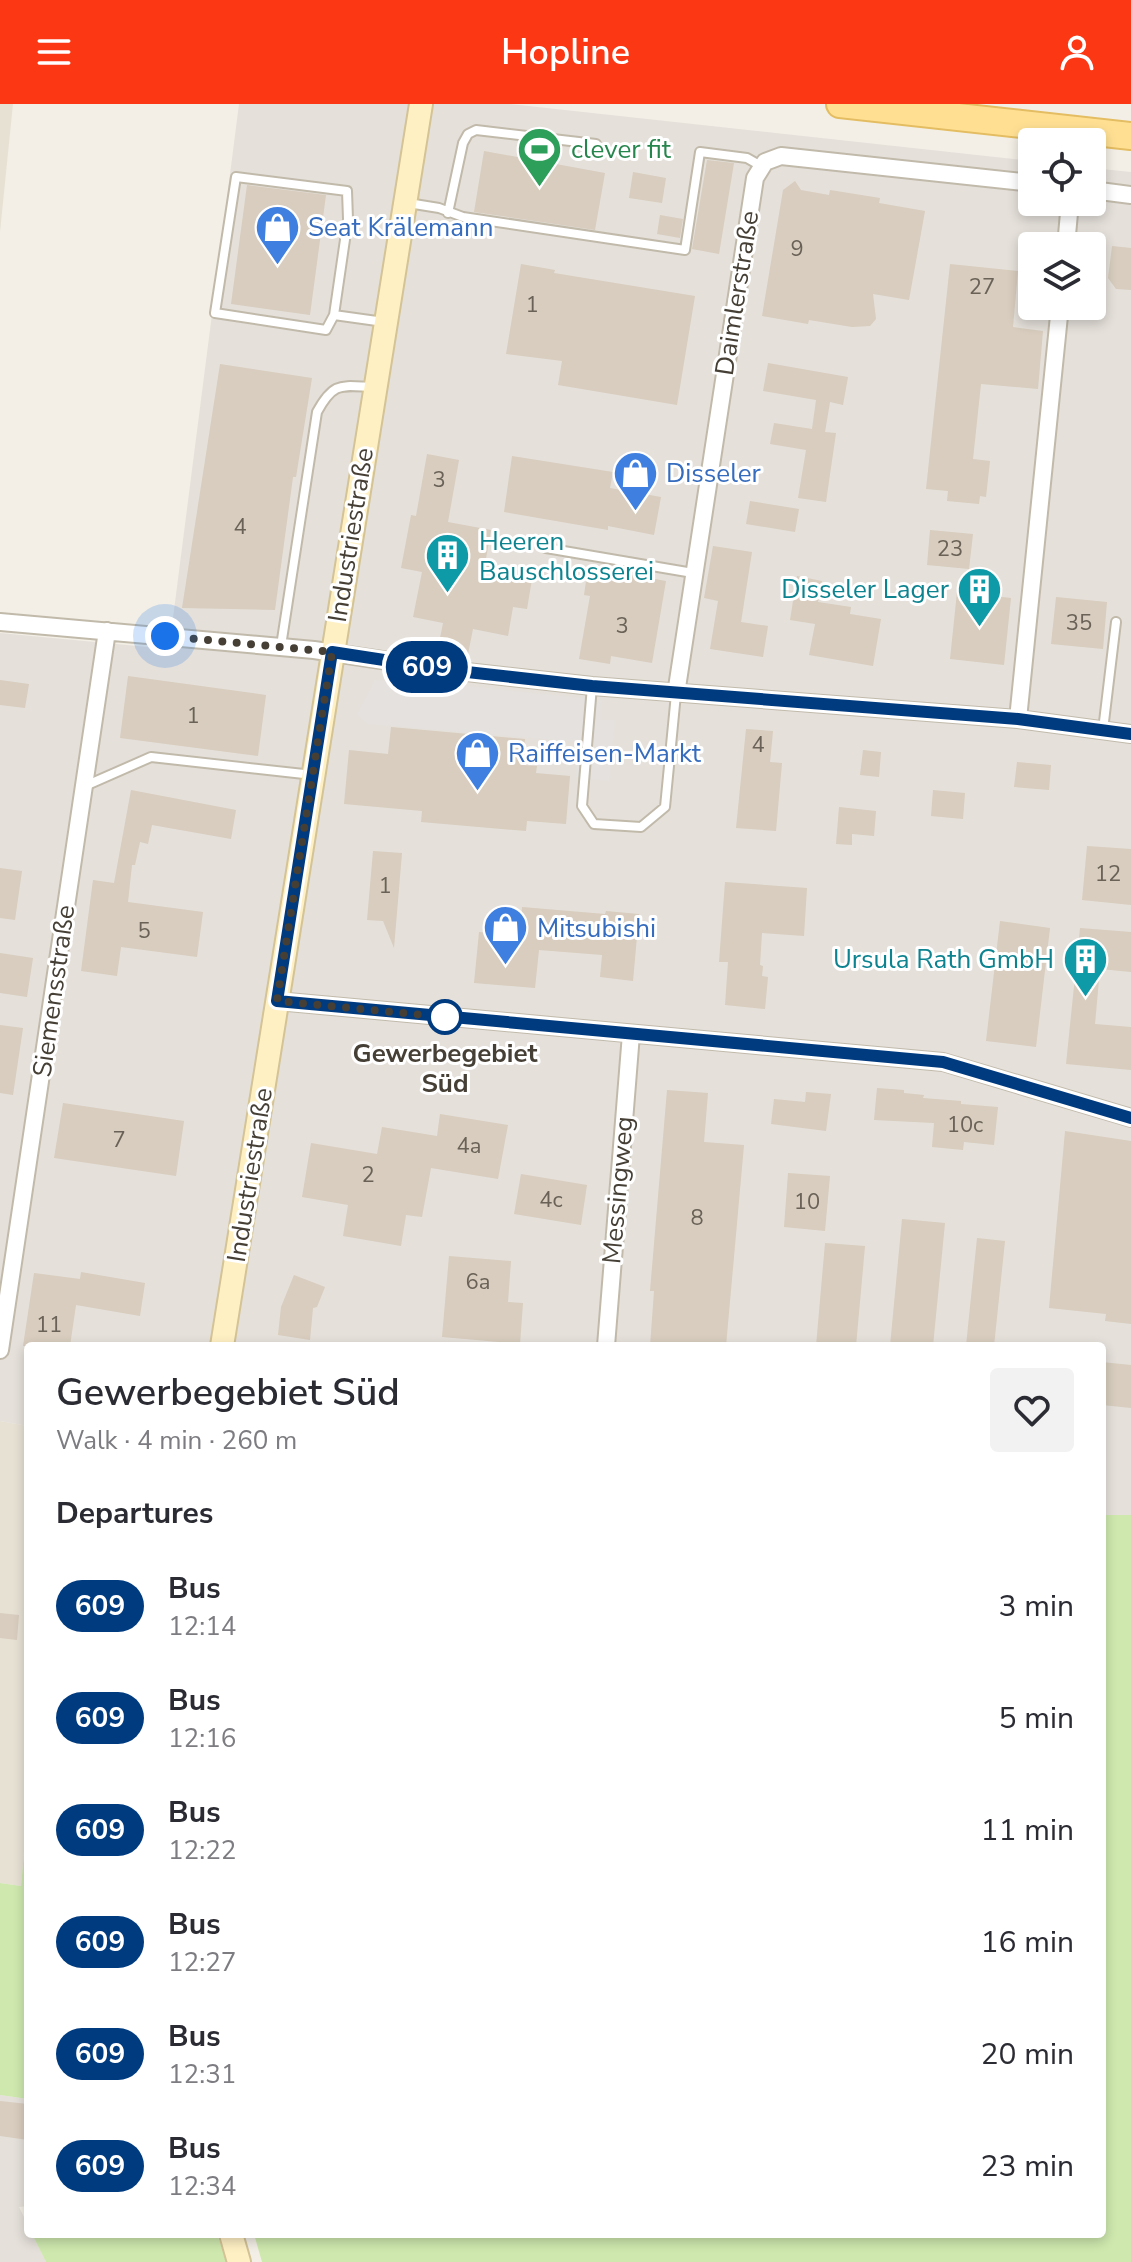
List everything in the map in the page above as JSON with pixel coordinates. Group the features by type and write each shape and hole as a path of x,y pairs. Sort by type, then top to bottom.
{"main road":[{"path":"840,104 1131,136"}],"street":[{"name":"Industriestraße","path":"223,1342 421,104"},
{"path":"761,166 781,156 1018,181"},
{"name":"Daimlerstraße","path":"676,694 755,178 761,166"},
{"path":"1106,192 1131,195"},
{"path":"1018,719 1059,320"},
{"path":"0,622 332,652 449,670 592,686 1018,719 1131,734"},
{"name":"Siemensstraße","path":"0,1350 107,631"},
{"path":"277,1001 943,1062 1131,1118"},
{"name":"Messingweg","path":"606,1342 631,1034"},
{"path":"232,2238 239,2262"}],"lane":[{"path":"448,213 463,143 468,134 476,130 596,144"},
{"path":"403,202 439,208 463,217 685,250 700,152 747,158 761,166"},
{"path":"236,177 347,191 348,219 334,315 326,330 215,313 236,177"},
{"path":"334,315 384,322"},
{"path":"280,647 317,412 328,392 342,386 374,387"},
{"path":"546,548 693,573"},
{"path":"1103,731 1116,622"},
{"path":"592,686 582,806 594,824 641,827 665,807 676,694"},
{"path":"84,787 151,757 314,775"}],"shaded area":[{"path":"0,104 13,104 0,232"},
{"path":"239,104 510,104 1018,159 1018,216 1106,216 1106,169 1131,172 1131,1515 1106,1515 1106,1342 24,1342 24,1425 0,1421 0,633 169,649"},
{"path":"375,680 426,682 601,700 600,720 615,720 609,781 576,777 578,742 368,724 357,715"},
{"path":"0,1421 24,1425 24,1853 21,1886 0,1883"},
{"path":"0,2095 24,2098 24,2206 19,2207 24,2217 24,2238 34,2238 46,2262 0,2262"}],"green space":[{"path":"1106,1515 1131,1515 1131,2262 262,2262 255,2238 1106,2238"},
{"path":"24,1853 24,2098 0,2095 0,1883 21,1886"},
{"path":"34,2238 218,2238 227,2262 46,2262"}],"building":[{"name":"clever fit","path":"484,151 605,173 595,230 474,212"},
{"path":"707,160 734,163 719,254 692,249"},
{"path":"633,172 666,178 662,203 629,198"},
{"path":"795,181 801,190 829,195 830,190 880,198 879,203 925,211 909,300 873,294 876,319 870,326 852,327 809,320 808,324 762,316 783,190"},
{"name":"Seat Krälemann","path":"247,185 326,195 310,315 231,304"},
{"path":"660,215 683,219 680,238 657,234"},
{"path":"1112,246 1131,248 1131,290 1116,289 1108,278"},
{"path":"521,264 555,270 554,273 695,296 677,405 558,385 562,361 506,354"},
{"path":"950,264 1018,271 1013,327 1043,331 1038,389 981,384 973,459 990,461 986,497 980,496 979,504 947,501 948,491 926,489"},
{"path":"768,363 848,377 843,405 830,402 825,432 836,433 826,502 798,498 806,450 770,444 774,423 812,429 816,400 763,391"},
{"path":"220,364 312,378 296,477 293,477 275,610 182,608"},
{"name":"Heeren Bauschlosserei","path":"427,454 459,460 448,522 491,530 485,564 533,573 527,609 513,607 508,636 473,629 468,654 438,648 443,623 413,617 422,572 401,568 411,515 416,516"},
{"path":"512,456 613,472 610,488 661,497 654,535 504,512"},
{"path":"750,501 799,509 795,532 746,524"},
{"path":"930,530 973,534 969,569 927,565"},
{"path":"713,546 752,552 741,622 768,626 763,657 710,649 718,601 704,598"},
{"path":"588,567 666,581 652,663 611,656 610,664 579,659 590,596 584,595"},
{"path":"797,576 822,581 818,602 851,607 850,614 881,619 873,666 809,655 815,624 790,620"},
{"name":"Disseler Lager","path":"957,592 1011,598 1004,665 950,659"},
{"path":"1056,597 1107,602 1103,649 1051,644"},
{"path":"128,676 266,695 258,756 120,738"},
{"path":"0,680 29,684 25,708 0,705"},
{"name":"Raiffeisen-Markt","path":"391,727 525,739 523,765 537,766 536,773 570,776 566,824 527,821 526,831 421,822 422,811 344,804 349,750 388,754"},
{"path":"746,729 773,731 770,762 782,763 776,831 736,828"},
{"path":"863,750 881,752 879,777 860,775"},
{"path":"1017,762 1051,765 1049,790 1014,787"},
{"path":"131,790 236,810 231,839 152,825 148,844 140,842 135,865 132,865 128,902 203,912 197,957 121,947 117,976 81,971 93,880 114,883"},
{"path":"933,790 965,793 963,819 931,816"},
{"path":"839,807 876,811 874,836 852,834 852,845 836,844"},
{"path":"1087,846 1131,849 1131,905 1082,900"},
{"path":"373,851 402,853 394,948 383,921 367,920"},
{"path":"0,868 22,871 15,920 0,918"},
{"path":"725,882 807,888 804,936 762,933 760,965 763,966 762,976 768,977 765,1009 725,1005 728,962 719,962"},
{"path":"522,907 639,914 633,981 600,977 602,955 539,950 535,988 474,983 479,932 520,936"},
{"path":"1000,921 1050,928 1036,1047 986,1041"},
{"name":"Ursula Rath GmbH","path":"1080,928 1131,932 1131,972 1100,969 1095,1024 1131,1027 1131,1070 1066,1064"},
{"path":"0,953 33,958 27,997 0,993"},
{"path":"0,1025 23,1028 13,1095 0,1093"},
{"path":"877,1088 904,1090 904,1093 924,1095 923,1098 961,1101 961,1104 998,1107 994,1145 964,1142 963,1150 932,1147 934,1123 874,1120"},
{"path":"667,1090 708,1093 704,1142 744,1145 726,1342 650,1342 654,1291 650,1291"},
{"path":"806,1092 831,1094 826,1131 771,1124 774,1099 805,1102"},
{"path":"63,1103 184,1121 176,1176 54,1158"},
{"path":"440,1114 508,1125 498,1179 431,1168 422,1217 406,1215 401,1246 343,1236 348,1205 302,1197 311,1143 377,1154 382,1127 437,1136"},
{"path":"1065,1131 1131,1141 1131,1324 1105,1321 1106,1314 1049,1308"},
{"path":"788,1173 830,1176 825,1231 784,1227"},
{"path":"521,1174 587,1185 581,1225 514,1214"},
{"path":"902,1219 945,1223 933,1342 890,1342"},
{"path":"977,1238 1005,1241 994,1342 966,1342"},
{"path":"825,1243 865,1246 856,1342 816,1342"},
{"path":"449,1256 511,1261 508,1302 523,1303 520,1342 442,1337"},
{"path":"81,1272 145,1283 140,1316 76,1305 71,1342 24,1342 23,1346 34,1273 80,1279"},
{"path":"294,1275 325,1287 317,1307 313,1308 310,1340 278,1335 281,1307"},
{"path":"1106,1362 1131,1365 1131,1408 1106,1405"},
{"path":"0,1613 19,1615 17,1640 0,1638"},
{"path":"0,2101 24,2104 24,2139 0,2136"}],"bus line":[{"name":"609","path":"1131,734 1018,719 592,686 449,670 332,652 277,1001 943,1062 1131,1118"}],"place":[{"name":"clever fit","path":"540,188"},
{"name":"Seat Krälemann","path":"277,266"},
{"name":"Disseler","path":"635,512"},
{"name":"Heeren Bauschlosserei","path":"448,595"},
{"name":"Disseler Lager","path":"980,628"},
{"name":"Raiffeisen-Markt","path":"477,792"},
{"name":"Mitsubishi","path":"506,967"},
{"name":"Ursula Rath GmbH","path":"1085,998"},
{"name":"Gewerbegebiet Süd","path":"445,1017"}],"route":[{"path":"165,636 332,652 277,1001 445,1017"}]}
